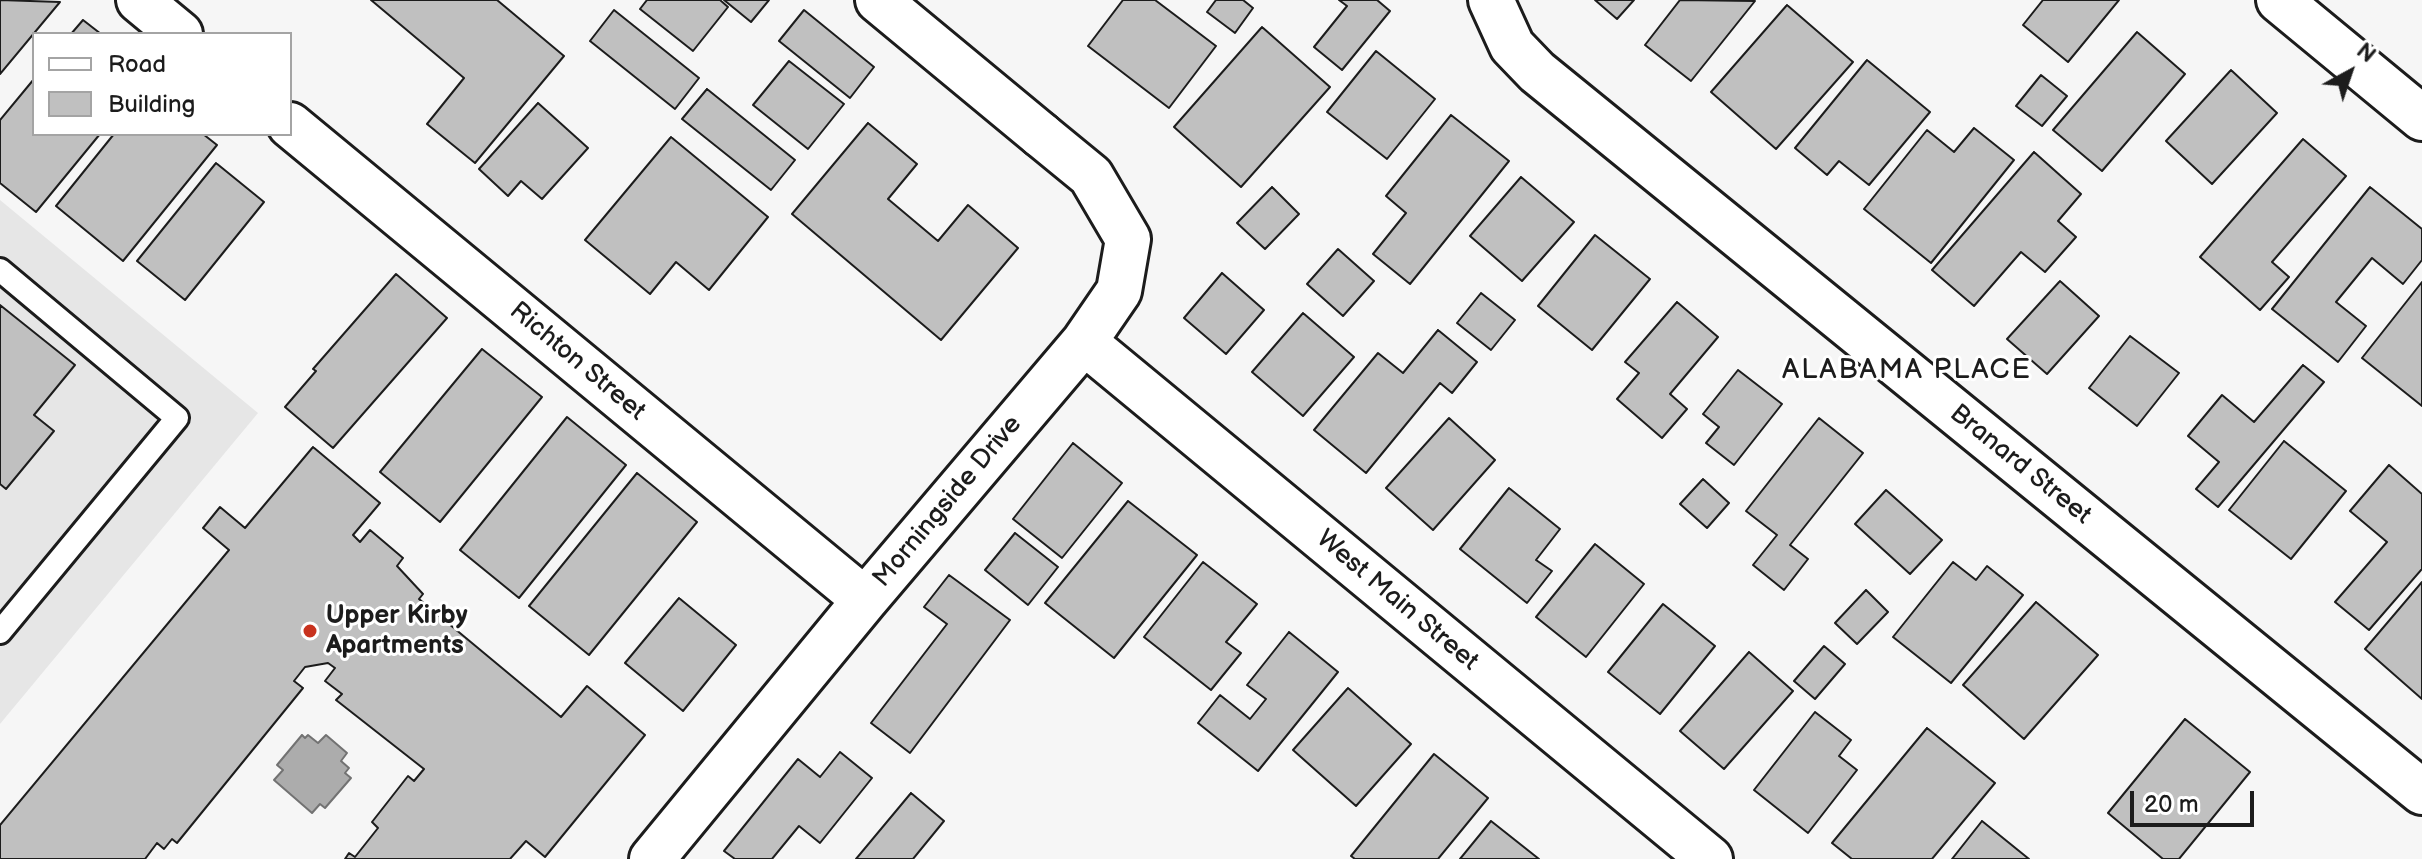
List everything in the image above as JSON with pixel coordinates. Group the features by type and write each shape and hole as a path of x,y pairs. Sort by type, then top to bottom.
{"street":[{"path":"139,0 178,32"},
{"name":"Morningside Drive","path":"652,859 865,600 1084,342 1119,291 1128,239 1091,176 878,0"},
{"name":"Branard Street","path":"1491,0 1512,46 1537,72 2422,792"},
{"path":"2279,0 2422,118"},
{"name":"Richton Street","path":"292,127 865,600"},
{"name":"West Main Street","path":"1084,342 1710,859"}],"lane":[{"path":"0,270 177,418 0,632"}],"shaded area":[{"path":"0,200 258,413 0,724"},
{"path":"302,735 305,738 308,735 318,743 326,735 347,753 341,761 349,768 345,773 351,778 325,808 320,804 312,813 274,780 283,770 277,765"}],"building":[{"path":"0,0 60,2 32,32 0,74"},
{"path":"371,0 497,0 564,56 475,163 427,124 464,78"},
{"path":"647,0 720,0 728,7 693,51 640,9"},
{"path":"724,0 769,0 751,22"},
{"path":"1123,0 1155,0 1216,46 1169,108 1088,46"},
{"path":"1216,0 1243,0 1253,8 1235,33 1207,12"},
{"path":"1339,0 1377,0 1390,11 1342,70 1314,47 1347,6"},
{"path":"1595,0 1634,0 1617,19"},
{"path":"1680,0 1755,1 1691,81 1645,45"},
{"path":"2043,0 2119,0 2068,62 2023,25"},
{"path":"1787,5 1853,62 1776,149 1711,92"},
{"path":"614,10 699,78 675,109 590,41"},
{"path":"804,10 874,67 850,98 779,41"},
{"path":"83,20 98,32 73,32"},
{"path":"1262,27 1330,87 1241,187 1174,127"},
{"path":"2137,32 2185,74 2102,171 2053,130"},
{"path":"1376,51 1435,99 1387,159 1327,112"},
{"path":"1867,60 1930,112 1869,185 1839,161 1827,175 1795,148"},
{"path":"789,61 844,104 808,149 753,105"},
{"path":"2231,70 2277,113 2212,184 2166,141"},
{"path":"2041,75 2067,96 2042,126 2016,106"},
{"path":"32,81 32,136 98,136 36,212 0,183 0,120"},
{"path":"707,89 795,160 771,190 682,119"},
{"path":"538,103 588,148 542,199 521,181 508,196 479,169"},
{"path":"1451,115 1509,161 1410,284 1373,254 1406,213 1386,196"},
{"path":"868,123 917,164 888,199 938,241 968,205 1018,248 941,340 792,214"},
{"path":"1974,128 2014,160 1931,263 1864,209 1927,130 1954,152"},
{"path":"112,136 206,136 217,145 123,261 56,206"},
{"path":"671,137 768,217 709,290 676,262 650,294 585,240"},
{"path":"2303,139 2346,176 2272,262 2289,277 2260,310 2200,257"},
{"path":"2034,152 2081,194 2058,221 2076,237 2045,272 2021,252 1974,306 1932,270"},
{"path":"216,163 264,202 185,300 137,261"},
{"path":"1521,177 1574,222 1522,281 1470,236"},
{"path":"1272,187 1299,214 1265,249 1237,223"},
{"path":"2370,187 2422,229 2422,260 2403,284 2372,258 2336,302 2366,326 2338,362 2272,309"},
{"path":"1595,235 1650,279 1592,350 1538,306"},
{"path":"1338,249 1374,281 1343,316 1307,284"},
{"path":"1222,273 1264,310 1226,354 1184,318"},
{"path":"396,274 447,318 333,448 285,407 316,371 313,369"},
{"path":"2060,281 2099,316 2047,374 2007,339"},
{"path":"2422,282 2422,406 2362,358"},
{"path":"1481,293 1515,320 1491,350 1457,323"},
{"path":"1677,302 1718,337 1670,394 1687,409 1662,438 1617,399 1639,373 1625,362"},
{"path":"0,305 75,365 34,415 54,431 6,489 0,484"},
{"path":"1303,313 1354,357 1303,416 1252,372"},
{"path":"1438,330 1477,362 1452,393 1440,383 1366,473 1314,430 1378,353 1403,373"},
{"path":"2130,336 2179,373 2137,426 2089,388"},
{"path":"482,349 542,397 440,522 380,472"},
{"path":"2303,365 2324,382 2218,507 2196,489 2219,462 2188,436 2222,395 2254,422"},
{"path":"1738,370 1782,404 1734,465 1706,443 1719,427 1703,414"},
{"path":"567,417 626,465 519,598 460,550"},
{"path":"1449,418 1495,460 1433,530 1386,488"},
{"path":"1819,418 1863,453 1790,545 1808,559 1784,590 1753,565 1777,535 1746,511"},
{"path":"2284,441 2346,491 2291,559 2229,510"},
{"path":"1073,443 1122,483 1062,558 1013,519"},
{"name":"Upper Kirby Apartments","path":"313,447 380,503 353,535 360,542 370,530 403,558 397,566 423,594 419,599 561,717 587,686 645,735 545,857 526,841 510,859 345,859 349,853 355,857 378,828 372,822 408,776 414,781 424,769 336,700 342,694 325,681 335,668 328,663 305,667 294,681 303,688 177,843 172,839 164,849 157,843 145,859 0,859 0,825 229,550 203,528 220,507 245,528"},
{"path":"2389,465 2422,494 2422,569 2369,630 2335,602 2387,542 2350,511"},
{"path":"637,473 697,522 589,655 529,606"},
{"path":"1703,479 1729,503 1707,528 1680,504"},
{"path":"1509,488 1560,529 1536,560 1552,571 1527,603 1460,549"},
{"path":"1886,490 1942,540 1910,574 1855,524"},
{"path":"1128,501 1197,555 1114,658 1045,603"},
{"path":"1015,533 1058,567 1028,605 985,570"},
{"path":"1595,544 1644,584 1586,657 1536,617"},
{"path":"1203,562 1257,604 1226,642 1241,653 1211,690 1144,637"},
{"path":"1953,562 1976,580 1987,566 2023,595 1951,683 1893,637"},
{"path":"949,575 1010,620 910,753 871,723 947,624 924,607"},
{"path":"2422,582 2422,699 2365,649"},
{"path":"1866,590 1888,612 1857,644 1835,623"},
{"path":"679,598 736,645 683,711 625,663"},
{"path":"2036,602 2098,655 2024,739 1963,685"},
{"path":"1663,604 1715,646 1660,714 1608,672"},
{"path":"1289,632 1338,672 1258,771 1198,723 1220,695 1250,719 1266,699 1247,685"},
{"path":"1824,646 1845,664 1815,699 1794,681"},
{"path":"1749,652 1793,691 1724,769 1680,731"},
{"path":"1348,688 1411,744 1356,806 1293,750"},
{"path":"1815,712 1851,740 1839,756 1857,770 1808,833 1754,790"},
{"path":"2185,719 2250,772 2179,859 2163,859 2108,813"},
{"path":"1927,728 1995,783 1932,859 1852,859 1832,843"},
{"path":"840,752 872,778 820,843 799,826 772,859 735,859 724,851 798,759 820,777"},
{"path":"1434,754 1488,798 1438,859 1355,859 1351,856"},
{"path":"911,793 944,821 913,859 856,859"},
{"path":"1491,821 1539,859 1460,859"},
{"path":"1982,821 2029,859 1952,859"}],"place":[{"name":"Upper Kirby Apartments","path":"310,631"}],"district":[{"name":"ALABAMA PLACE","path":"1907,371"}]}
